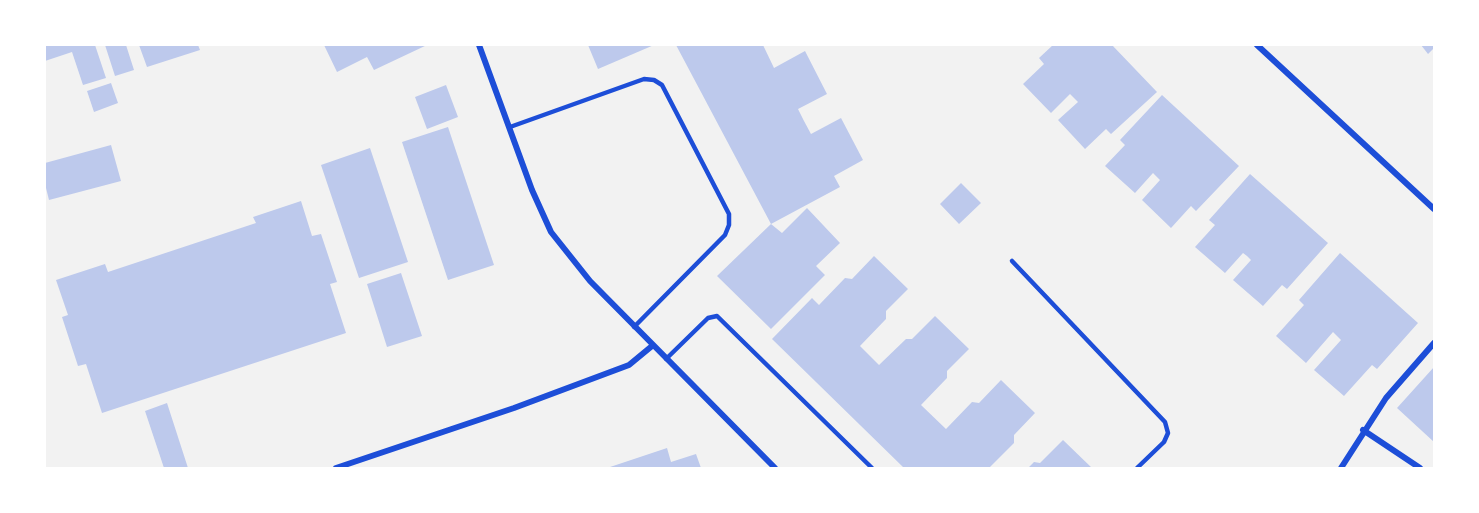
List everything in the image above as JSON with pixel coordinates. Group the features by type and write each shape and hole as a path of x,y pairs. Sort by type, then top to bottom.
{"street":[{"path":"479,45 532,190 551,231 590,281 775,468"},
{"path":"1257,45 1434,209"},
{"path":"1341,468 1363,430 1391,391 1434,343"},
{"path":"336,468 514,408 629,365 652,346"},
{"path":"1363,430 1420,468"}],"lane":[{"path":"510,128 644,79 654,80 662,85 729,214 729,225 725,235 634,327"},
{"path":"1012,261 1165,422 1168,433 1164,442 1137,468"},
{"path":"666,359 708,318 717,316 872,468"}],"building":[{"path":"45,45 95,45 106,78 83,85 72,52 45,61"},
{"path":"105,45 126,45 134,70 115,76"},
{"path":"139,45 198,45 200,50 147,67"},
{"path":"324,45 427,45 374,70 367,57 337,72"},
{"path":"588,45 654,45 598,69"},
{"path":"676,45 763,45 774,68 805,51 827,94 798,109 804,121 811,134 841,118 863,160 834,176 840,187 771,224"},
{"path":"1053,45 1112,45 1157,92 1111,134 1106,129 1085,149 1058,120 1078,102 1070,94 1051,113 1023,84 1044,64 1039,58"},
{"path":"1421,45 1434,45 1434,48 1428,54"},
{"path":"111,83 118,103 94,112 87,91"},
{"path":"446,85 458,117 427,129 415,97"},
{"path":"1162,95 1239,166 1196,211 1191,206 1171,228 1142,200 1160,180 1153,173 1135,193 1105,166 1125,145 1120,140"},
{"path":"448,127 494,265 448,280 402,142"},
{"path":"111,145 121,181 49,200 45,184 45,163"},
{"path":"370,148 408,262 359,278 321,165"},
{"path":"1250,174 1328,243 1287,289 1282,285 1263,306 1233,280 1251,260 1247,256 1243,253 1225,273 1195,247 1215,225 1209,220"},
{"path":"961,183 981,203 959,224 940,204"},
{"path":"301,201 312,236 321,234 337,282 330,284 346,333 102,413 86,364 78,366 62,317 68,315 56,280 105,264 108,272 256,223 253,217"},
{"path":"807,208 840,243 816,266 825,275 771,329 717,276 771,224 782,233"},
{"path":"1340,253 1418,323 1377,369 1372,365 1344,396 1314,370 1341,340 1333,332 1306,363 1276,336 1304,305 1299,300"},
{"path":"874,256 908,289 886,311 886,319 860,346 879,365 906,339 912,339 935,316 969,349 947,371 947,378 921,405 946,429 972,402 979,403 1001,380 1035,413 1014,435 1014,443 989,468 904,468 772,339 812,298 819,305 845,278 852,279"},
{"path":"401,273 422,336 387,347 367,284"},
{"path":"1434,367 1434,442 1397,408"},
{"path":"167,403 188,468 164,468 145,411"},
{"path":"1063,440 1092,468 1028,468 1034,462 1040,463"},
{"path":"667,448 671,462 696,454 701,468 607,468"}]}
